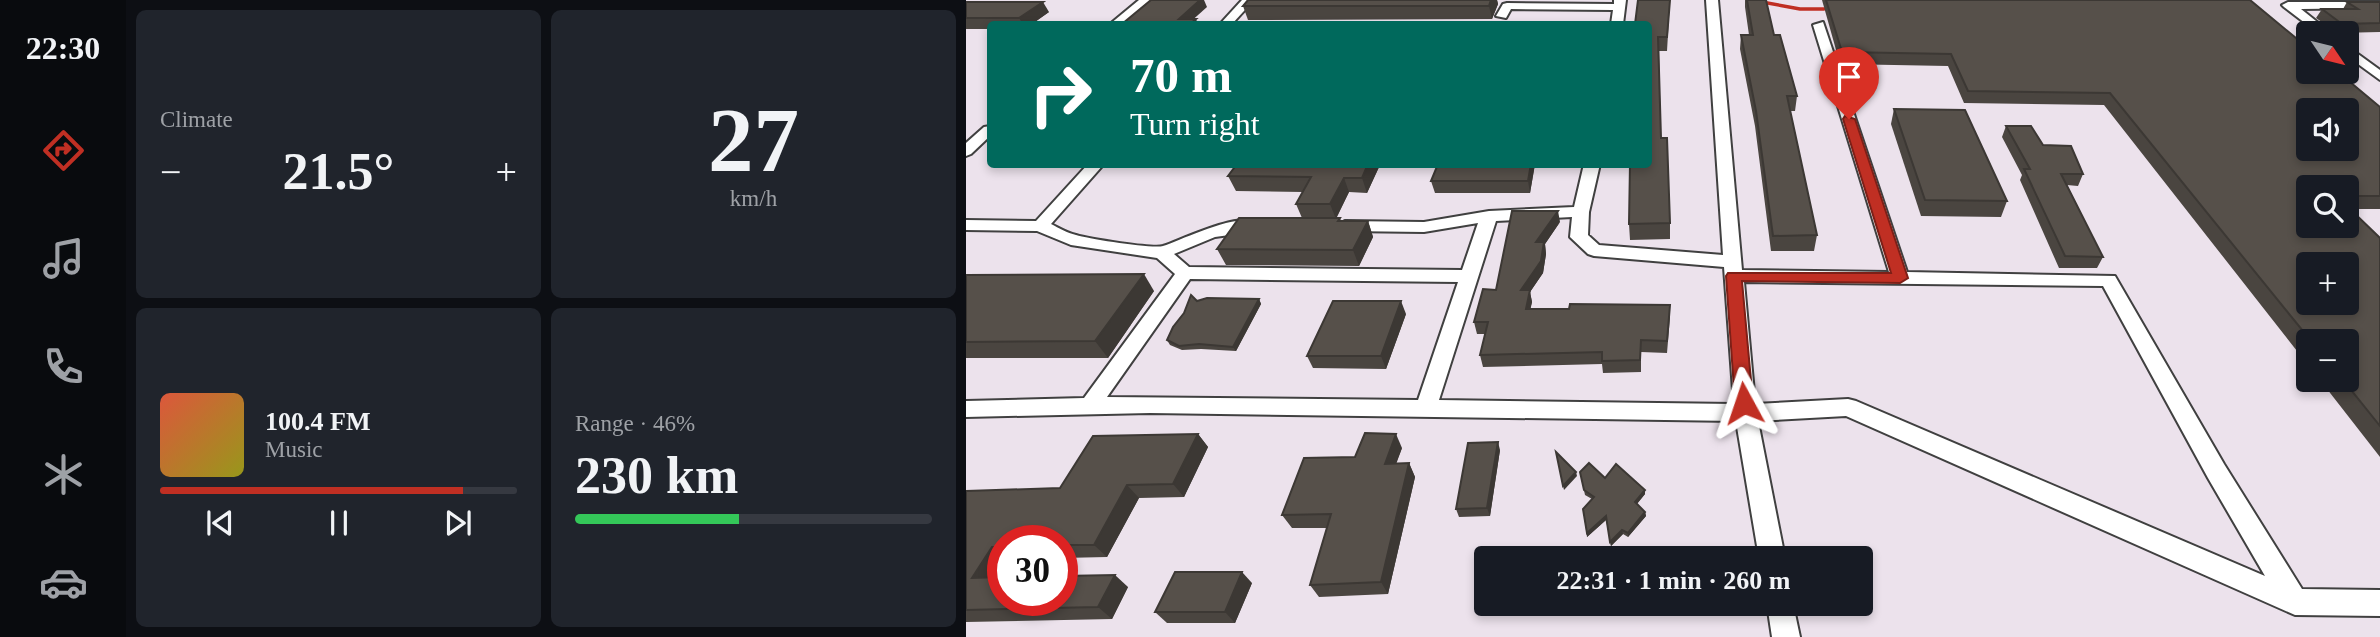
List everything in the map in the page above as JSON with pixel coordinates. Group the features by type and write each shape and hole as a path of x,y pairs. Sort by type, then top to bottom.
{"street":[{"path":"1120,21 1146,0"},
{"path":"1229,21 1248,0"},
{"path":"1712,0 1745,408 1770,546"},
{"path":"1502,16 1507,6 1620,3 1617,21"},
{"path":"2285,3 2380,5"},
{"path":"2285,3 2309,21"},
{"path":"1819,25 1900,278"},
{"path":"2359,59 2380,76"},
{"path":"966,151 987,133"},
{"path":"1040,226 1092,168"},
{"path":"1591,168 1578,232 1583,242 1594,250 1733,269 1900,278 2109,280 2216,471 2295,602"},
{"path":"1329,226 1424,227 1489,216 1581,212"},
{"path":"1426,409 1489,216"},
{"path":"966,225 1040,226 1071,240 1162,253 1223,228 1275,226"},
{"path":"1162,253 1185,273 1469,276"},
{"path":"1089,407 1185,273"},
{"path":"966,409 1848,407 2295,602 2380,603"},
{"path":"1782,616 1786,637"}],"shaded area":[{"path":"966,0 2380,0 2380,637 966,637"}],"building":[{"path":"1151,0 1200,0 1179,19 1196,19 1194,21 1126,21"},
{"path":"1248,0 1491,0 1489,6 1243,6"},
{"path":"1638,0 1670,0 1667,37 1658,37 1661,138 1667,138 1670,223 1629,224 1630,168 1652,168 1652,21 1635,21"},
{"path":"1747,0 1766,0 1774,35 1780,35 1797,96 1787,96 1817,235 1773,236 1756,111 1741,35 1753,35"},
{"path":"1826,0 2250,0 2296,38 2296,84 2352,84 2380,107 2380,196 2359,196 2359,175 2296,175 2296,238 2359,238 2359,218 2380,238 2380,426 2353,392 2359,392 2359,329 2301,329 2110,93 1968,91 1951,54 1842,52"},
{"path":"966,2 1043,2 1019,18 966,18"},
{"path":"2347,2 2380,2 2380,23 2338,21 2322,9 2358,9"},
{"path":"1894,109 1965,110 2007,201 1925,200"},
{"path":"2006,126 2031,126 2043,145 2071,146 2083,174 2061,174 2103,257 2065,256 2024,169 2030,169"},
{"path":"1234,168 1366,168 1362,178 1344,178 1330,204 1296,204 1311,177 1228,176"},
{"path":"1436,168 1530,168 1528,181 1431,181"},
{"path":"1512,211 1558,211 1536,242 1544,242 1541,261 1521,290 1530,290 1526,309 1569,309 1570,304 1670,305 1667,341 1641,340 1640,360 1602,361 1602,352 1480,355 1488,322 1474,322 1483,289 1496,290"},
{"path":"1239,218 1340,218 1338,221 1368,221 1353,250 1217,249"},
{"path":"1144,274 1095,341 966,342 966,275"},
{"path":"1191,295 1197,301 1207,298 1259,299 1233,347 1199,344 1179,346 1167,340 1184,313"},
{"path":"1333,301 1401,301 1381,356 1307,356"},
{"path":"1365,433 1396,434 1385,464 1409,463 1381,582 1310,585 1331,514 1282,515 1304,458 1355,457"},
{"path":"1198,434 1173,484 1127,485 1094,545 1078,545 1078,525 987,525 987,555 972,578 987,578 987,610 966,610 966,491 1060,488 1093,436"},
{"path":"1498,442 1487,508 1456,509 1468,443"},
{"path":"1556,452 1576,472 1563,486"},
{"path":"1589,463 1605,478 1616,464 1645,490 1635,502 1645,512 1628,533 1622,530 1610,542 1606,516 1587,533 1583,509 1594,497 1584,490 1580,472"},
{"path":"1175,572 1242,572 1225,612 1155,612"},
{"path":"1115,575 1098,607 1078,607 1078,576"}],"railway":[{"path":"1751,0 1800,9 1824,9"}],"route":[{"path":"1744,403 1734,276 1900,278 1849,119"}]}
